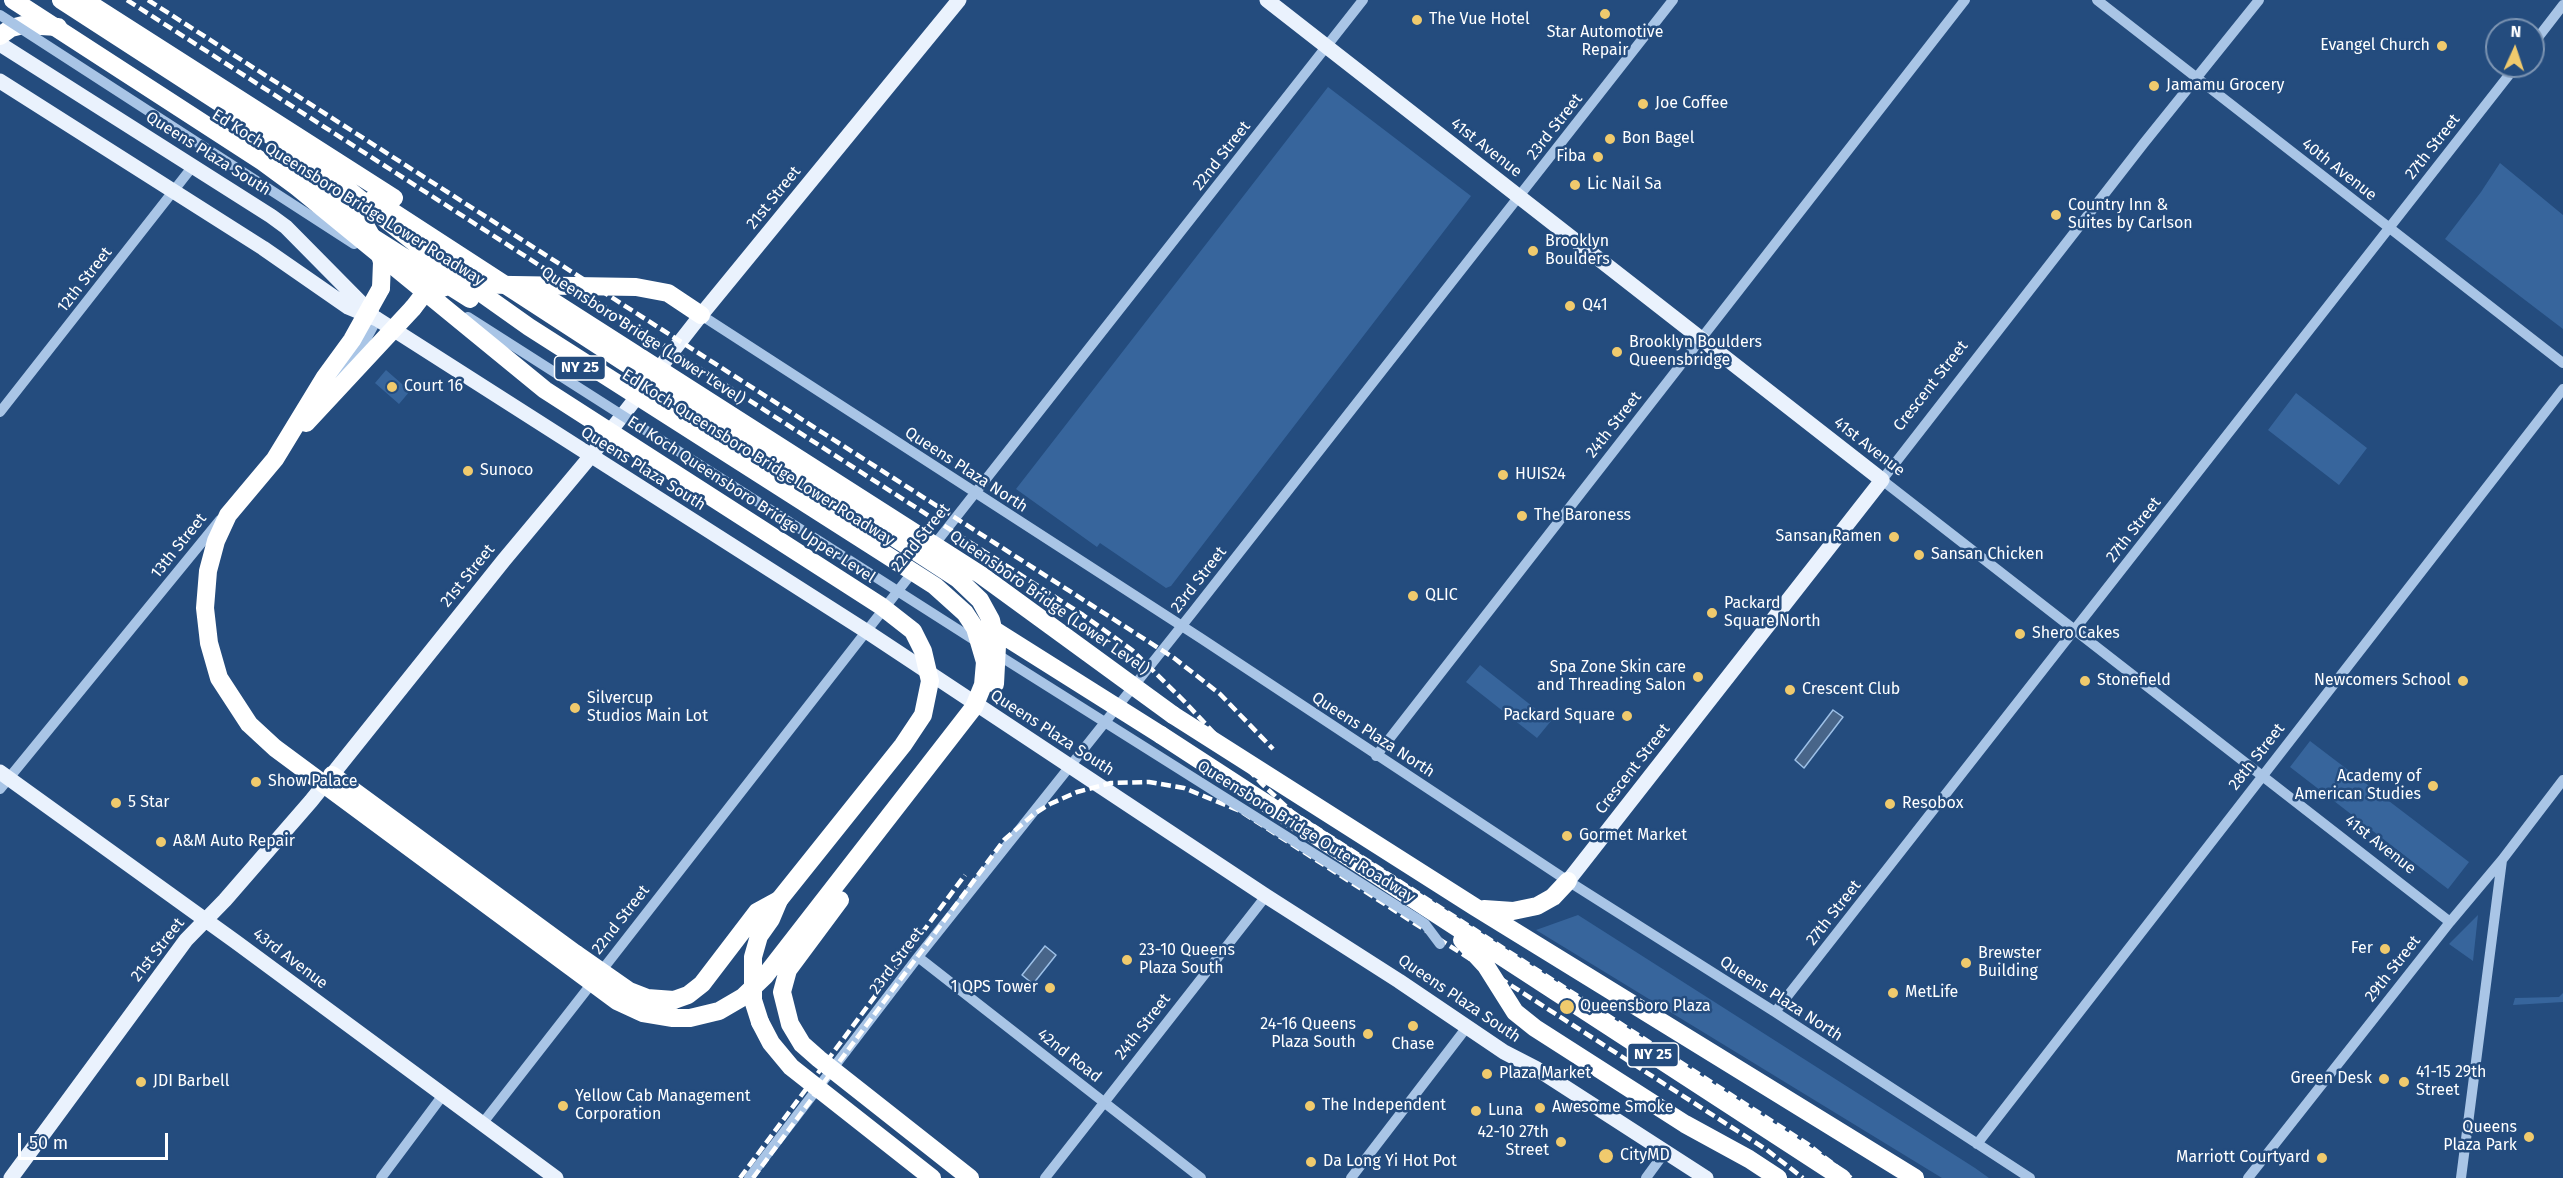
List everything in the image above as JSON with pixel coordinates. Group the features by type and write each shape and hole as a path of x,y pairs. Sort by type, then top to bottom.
{"highway":[{"name":"Ed Koch Queensboro Bridge Lower Roadway","path":"1,0 1161,735 1430,910"},
{"name":"Ed Koch Queensboro Bridge Upper Level","path":"13,0 263,162 554,397 880,606 913,632 923,651 930,681 923,715 903,745 779,900 771,919 759,936 753,957 753,1000 764,1032 778,1054 791,1067 932,1178"},
{"path":"61,0 325,171 399,214 946,570 969,589 986,610 995,635 998,659 995,682 987,707 793,961 782,992 790,1024 802,1044 970,1178"},
{"name":"Queensboro Bridge (Lower Level)","path":"84,0 981,575 1173,715 1475,907"},
{"path":"0,36 11,28 36,24 57,27 76,34 346,209 365,225 378,248 383,270 381,288 352,340 325,378 275,459"},
{"path":"325,171 450,271 529,327 944,593 965,613 980,639 985,662 979,696 967,717 756,986 732,1005 705,1015 673,1018 644,1013 617,1000 275,748 249,724 233,703 219,678 209,643 205,608 208,571 216,541 228,515 275,459 423,295 453,284 636,287 668,293 702,315"},
{"path":"332,775 629,992 646,998 674,1000 688,995 702,984 757,912 779,900"},
{"path":"1475,907 1506,911 1529,909 1548,901 1568,881"},
{"name":"NY 25","path":"1475,907 1915,1178"},
{"name":"NY 25","path":"1430,910 1486,966 1505,999 1523,1019 1685,1124 1749,1159 1778,1178"},
{"name":"NY 25","path":"1430,910 1816,1161 1829,1178"},
{"path":"1685,1124 1755,1178"},
{"path":"1816,1161 1842,1178"}],"main road":[{"name":"21st Street","path":"11,1178 176,954 332,775 959,0"},
{"name":"41st Avenue","path":"1268,0 1882,480"},
{"name":"Queens Plaza South","path":"0,44 286,227 377,319"},
{"name":"Queens Plaza South","path":"0,81 348,307 377,319 866,631 1266,896 1400,981 1467,1028 1706,1178"},
{"name":"Crescent Street","path":"1568,881 1882,480"},
{"name":"43rd Avenue","path":"3,780 205,920 556,1178"}],"street":[{"name":"22nd Street","path":"482,1124 866,631 1363,0"},
{"name":"23rd Street","path":"749,1178 918,957 1181,627 1673,0"},
{"name":"24th Street","path":"1376,756 1965,0"},
{"name":"40th Avenue","path":"2097,0 2563,363"},
{"name":"Crescent Street","path":"1882,480 2144,143 2259,0"},
{"path":"2545,28 2563,5"},
{"name":"Queensboro Bridge Outer Roadway","path":"0,15 561,378 1416,918 1425,924 1440,944"},
{"name":"27th Street","path":"1775,1012 2507,78"},
{"name":"12th Street","path":"0,412 193,166"},
{"name":"Queens Plaza North","path":"702,315 1568,881 2030,1178"},
{"name":"13th Street","path":"3,780 359,348 377,319"},
{"name":"28th Street","path":"1977,1144 2563,389"},
{"name":"41st Avenue","path":"1882,480 2450,922"},
{"name":"29th Street","path":"2248,1178 2450,922 2502,860 2563,780"},
{"path":"2461,1178 2502,860"},
{"name":"24th Street","path":"1045,1178 1266,896"},
{"name":"42nd Road","path":"918,957 1200,1178"},
{"path":"1351,1178 1467,1028"},
{"path":"381,1178 443,1095"},
{"path":"1646,1178 1665,1152"}],"shaded area":[{"path":"1328,87 1471,196 1171,586 1166,588 1100,543 1097,547 1016,489"},
{"path":"2500,163 2563,215 2563,329 2445,239"},
{"name":"Court 16","path":"386,370 410,391 399,404 375,383"},
{"path":"2296,393 2367,448 2339,485 2268,430"},
{"path":"1480,665 1551,721 1537,738 1466,682"},
{"path":"1833,710 1843,717 1804,768 1795,760"},
{"path":"2310,741 2469,862 2448,889 2290,767"},
{"path":"1578,915 1989,1178 1942,1178 1536,930"},
{"path":"2478,915 2473,961 2449,944"},
{"path":"1045,946 1056,955 1033,984 1022,975"},
{"path":"2563,993 2563,1002 2513,1005 2515,998 2559,997"}],"railway":[{"path":"127,0 1083,615 1132,650 1292,812 1809,1145 1851,1178"},
{"path":"148,0 1174,658 1220,694 1273,749"},
{"path":"753,1178 1004,840 1034,814 1077,792 1111,783 1149,782 1184,788 1240,811 1767,1150 1803,1178"},
{"path":"740,1178 965,875"}],"place":[{"name":"Star Automotive Repair","path":"1605,14"},
{"name":"The Vue Hotel","path":"1417,20"},
{"name":"Evangel Church","path":"2442,46"},
{"name":"Jamamu Grocery","path":"2154,86"},
{"name":"Joe Coffee","path":"1643,104"},
{"name":"Bon Bagel","path":"1610,139"},
{"name":"Fiba","path":"1598,157"},
{"name":"Lic Nail Sa","path":"1575,185"},
{"name":"Country Inn & Suites by Carlson","path":"2056,215"},
{"name":"Brooklyn Boulders","path":"1533,251"},
{"name":"Q41","path":"1570,306"},
{"name":"Brooklyn Boulders Queensbridge","path":"1617,352"},
{"name":"Court 16","path":"392,387"},
{"name":"Sunoco","path":"468,471"},
{"name":"HUIS24","path":"1503,475"},
{"name":"The Baroness","path":"1522,516"},
{"name":"Sansan Ramen","path":"1894,537"},
{"name":"Sansan Chicken","path":"1919,555"},
{"name":"QLIC","path":"1413,596"},
{"name":"Packard Square North","path":"1712,613"},
{"name":"Shero Cakes","path":"2020,634"},
{"name":"Spa Zone Skin care and Threading Salon","path":"1698,677"},
{"name":"Stonefield","path":"2085,681"},
{"name":"Newcomers School","path":"2463,681"},
{"name":"Crescent Club","path":"1790,690"},
{"name":"Silvercup Studios Main Lot","path":"575,708"},
{"name":"Packard Square","path":"1627,716"},
{"name":"Show Palace","path":"256,782"},
{"name":"Academy of American Studies","path":"2433,786"},
{"name":"5 Star","path":"116,803"},
{"name":"Resobox","path":"1890,804"},
{"name":"Gormet Market","path":"1567,836"},
{"name":"A&M Auto Repair","path":"161,842"},
{"name":"Fer","path":"2385,949"},
{"name":"23-10 Queens Plaza South","path":"1127,960"},
{"name":"Brewster Building","path":"1966,963"},
{"name":"1 QPS Tower","path":"1050,988"},
{"name":"MetLife","path":"1893,993"},
{"name":"Queensboro Plaza","path":"1567,1007"},
{"name":"Chase","path":"1413,1026"},
{"name":"24-16 Queens Plaza South","path":"1368,1034"},
{"name":"Plaza Market","path":"1487,1074"},
{"name":"Green Desk","path":"2384,1079"},
{"name":"JDI Barbell","path":"141,1082"},
{"name":"41-15 29th Street","path":"2404,1082"},
{"name":"Yellow Cab Management Corporation","path":"563,1106"},
{"name":"The Independent","path":"1310,1106"},
{"name":"Awesome Smoke","path":"1540,1108"},
{"name":"Luna","path":"1476,1111"},
{"name":"Queens Plaza Park","path":"2529,1137"},
{"name":"42-10 27th Street","path":"1561,1142"},
{"name":"CityMD","path":"1606,1156"},
{"name":"Marriott Courtyard","path":"2322,1158"},
{"name":"Da Long Yi Hot Pot","path":"1311,1162"}]}
